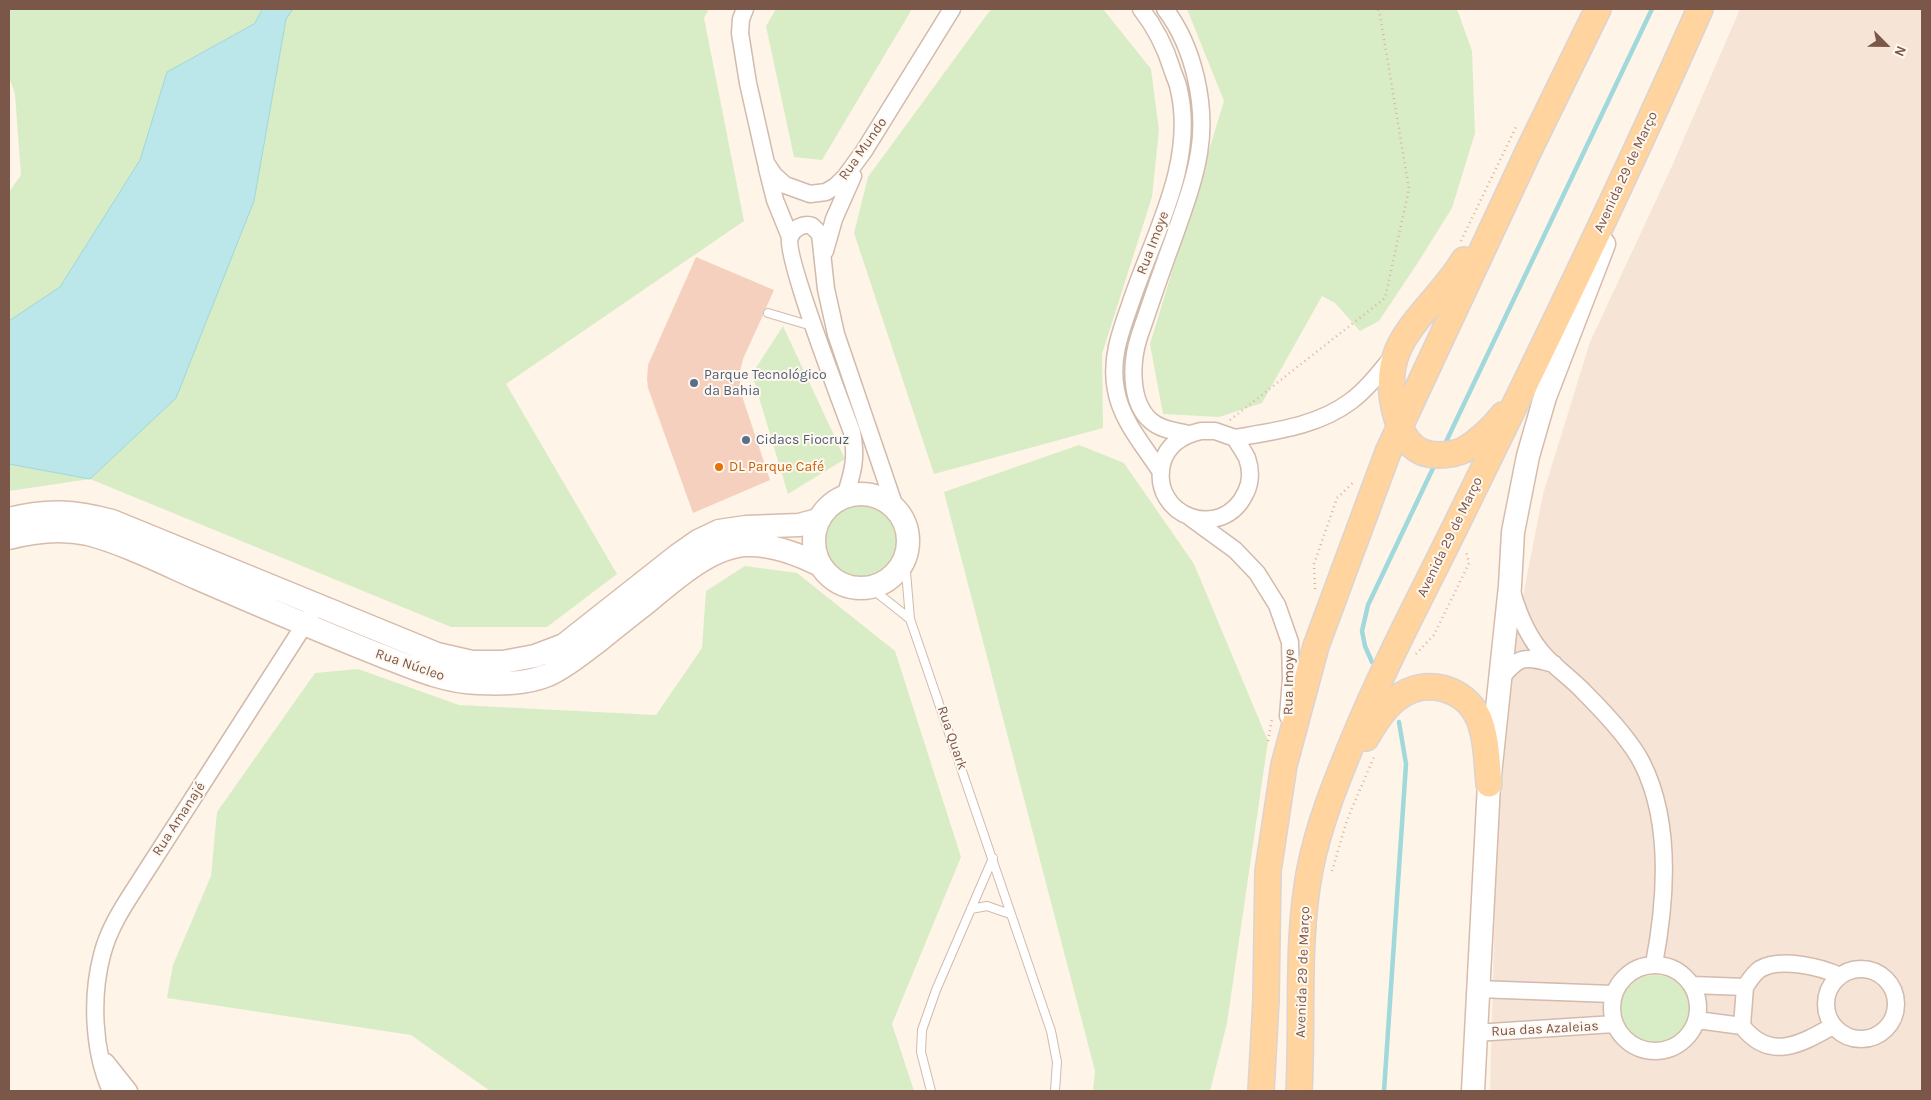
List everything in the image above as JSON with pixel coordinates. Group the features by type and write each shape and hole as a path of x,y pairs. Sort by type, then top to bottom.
{"main road":[{"path":"1261,1091 1266,992 1268,871 1284,765 1316,646 1388,452 1402,433 1529,150 1598,9"},
{"name":"Avenida 29 de Março","path":"1299,1091 1301,944 1304,907 1310,867 1334,786 1371,697 1519,398 1665,89 1700,9"},
{"path":"1519,398 1490,431 1462,451 1448,455 1428,455 1417,450 1402,433 1390,392 1391,376 1398,351 1414,325 1460,268 1529,150"},
{"path":"1334,786 1381,714 1391,703 1410,690 1433,686 1449,689 1461,696 1472,706 1479,719 1483,734 1489,784"}],"street":[{"name":"Rua Mundo","path":"745,9 740,33 748,83 766,163 784,185 810,194 826,192 836,186 864,151 952,9"},
{"name":"Rua Imoye","path":"1140,9 1160,38 1179,90 1182,124 1181,146 1178,168 1171,194 1117,341 1114,378 1119,404 1126,420 1161,472"},
{"name":"Rua Imoye","path":"1165,9 1179,31 1190,60 1201,115 1199,152 1190,190 1139,337 1132,368 1136,392 1144,412 1151,421 1162,428 1188,434"},
{"path":"1473,1091 1489,784 1510,586 1513,532 1528,456 1545,396 1665,89"},
{"path":"823,259 841,200 864,151"},
{"path":"766,163 775,200 790,237 790,251 814,327 852,432 855,448 853,470 845,496"},
{"path":"790,237 798,228 805,225 812,226 820,234 826,289 836,334 896,510"},
{"path":"1235,438 1246,458 1250,472 1249,487 1242,500 1233,511 1220,518 1205,520 1191,518 1178,511 1168,500 1162,487 1161,472 1163,460 1177,440 1201,430 1215,431 1235,438 1293,428 1323,417 1351,401 1376,378 1398,351"},
{"path":"859,494 873,495 886,501 896,510 904,521 908,534 908,547 904,560 896,573 885,583 871,588 856,589 834,581 820,565 814,547 814,533 818,520 825,510 845,496 859,494"},
{"name":"Rua Núcleo","path":"9,519 30,513 58,512 81,513 112,521 437,654 472,662 503,662 535,656 564,645 678,555 698,541 719,531 746,527 799,525 818,520"},
{"name":"Rua Imoye","path":"1191,518 1236,550 1257,573 1277,605 1290,642 1291,679 1284,765"},
{"name":"Rua Núcleo","path":"9,538 43,531 61,530 89,535 136,552 304,625 438,677 475,683 505,683 530,680 549,674 571,662 682,574 711,556 729,549 747,545 791,552 820,565"},
{"path":"1510,586 1518,612 1528,634 1544,656 1584,691 1615,724 1642,761 1655,793 1662,826 1663,891 1654,964"},
{"name":"Rua Amanajé","path":"111,1091 100,1052 96,1014 97,985 102,955 109,935 139,881 316,606"},
{"path":"1500,679 1513,664 1525,658 1554,664"},
{"path":"1654,964 1668,966 1682,974 1692,985 1698,1002 1697,1020 1691,1032 1682,1042 1670,1049 1656,1052 1643,1051 1631,1045 1621,1036 1614,1024 1611,1010 1613,994 1620,981 1630,972 1641,966 1654,964"},
{"path":"1742,1026 1745,987 1760,970 1778,965 1794,964 1818,967 1840,976"},
{"path":"1858,970 1868,970 1878,974 1886,981 1892,990 1895,1012 1890,1023 1883,1031 1874,1037 1862,1040 1846,1036 1833,1026 1828,1016 1826,1000 1832,984 1840,976 1858,970"},
{"path":"1692,985 1745,987"},
{"path":"1477,989 1613,994"},
{"path":"1697,1020 1742,1026 1754,1040 1764,1044 1783,1046 1800,1044 1833,1026"},
{"name":"Rua das Azaleias","path":"1475,1033 1614,1024"},
{"path":"100,1052 129,1091"}],"lane":[{"path":"768,313 814,327"},
{"name":"Rua Quark","path":"904,560 910,619 1051,1031 1057,1062 1055,1091"},
{"path":"871,588 910,619"},
{"path":"931,1091 921,1052 922,1030 936,990 993,858"},
{"path":"971,909 986,906 1010,914"}],"path":[{"path":"1215,431 1385,298 1409,190 1378,9"},
{"path":"1416,654 1434,635 1469,564 1466,548"},
{"path":"1329,879 1347,820 1377,749"}],"shaded area":[{"path":"1740,9 1922,9 1922,1091 1490,1091 1497,825 1508,673 1543,494 1590,342 1672,166"}],"green space":[{"path":"9,9 709,9 704,18 744,221 506,384 617,574 547,627 451,627 90,479 9,491 9,192 21,175 15,94 9,77"},
{"path":"776,9 912,9 822,160 794,157 766,26"},
{"path":"991,9 1103,9 1151,69 1159,130 1152,197 1102,354 1103,428 934,474 854,233 868,177"},
{"path":"1187,9 1457,9 1472,51 1475,133 1452,208 1379,321 1360,331 1335,303 1322,296 1262,403 1219,417 1163,414 1150,344 1224,101"},
{"path":"783,326 845,459 788,494 752,374"},
{"path":"1079,445 1124,463 1194,564 1268,741 1227,1023 1210,1091 1093,1091 1095,1071 944,492"},
{"path":"849,503 866,503 879,508 889,517 900,534 900,549 894,563 881,573 866,578 849,577 834,568 823,550 822,536 828,524"},
{"path":"745,566 797,573 895,651 961,857 892,1024 914,1091 490,1091 411,1035 167,998 173,965 211,876 217,812 315,673 358,669 459,705 656,715 702,648 706,591"},
{"path":"1662,975 1674,981 1683,990 1689,1002 1687,1022 1679,1033 1662,1043 1648,1043 1631,1033 1623,1022 1621,1002 1631,985 1642,977"}],"water":[{"path":"263,9 293,9 286,19 254,201 176,398 90,479 9,464 9,321 60,287 140,160 167,72 254,24"}],"building":[{"name":"Parque Tecnológico da Bahia","path":"696,257 774,290 743,359 740,372 740,390 770,480 693,513 648,388 647,379 648,365"}],"waterway":[{"path":"1443,448 1652,9"},
{"path":"1372,662 1365,646 1362,631 1368,605 1435,464"},
{"path":"1384,1091 1406,764 1399,722"}],"place":[{"name":"Parque Tecnológico da Bahia","path":"694,383"},
{"name":"Cidacs Fiocruz","path":"746,440"},
{"name":"DL Parque Café","path":"719,467"}]}
